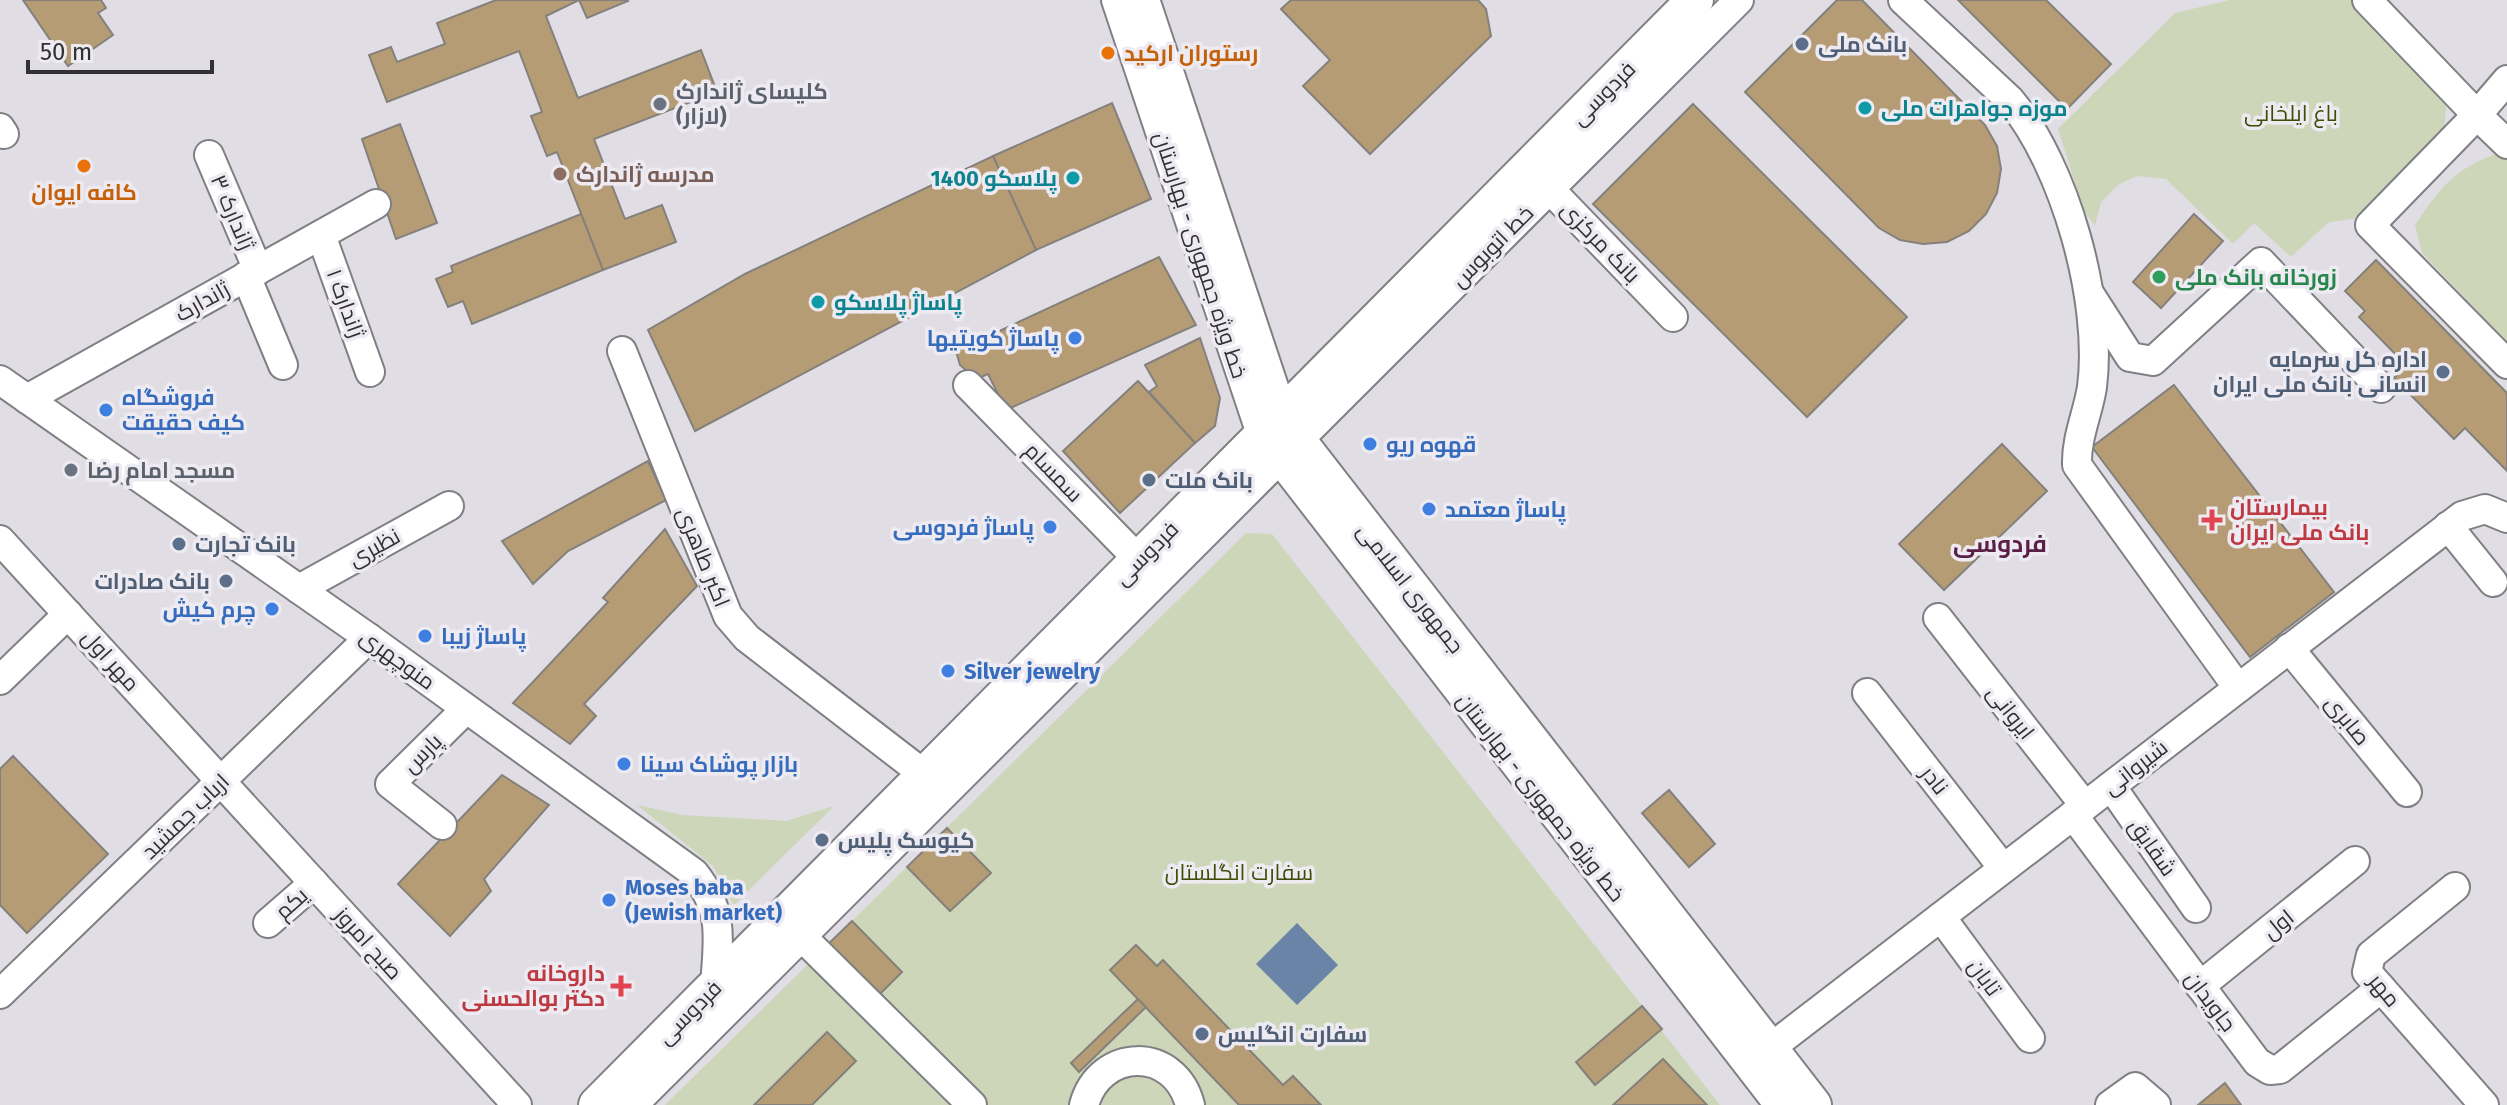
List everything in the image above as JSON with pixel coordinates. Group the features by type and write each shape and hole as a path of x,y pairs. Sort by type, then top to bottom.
{"main road":[{"name":"جمهوری اسلامی","path":"1141,0 1280,438 1813,1105"},
{"name":"فردوسی","path":"597,1105 1139,560 1280,438 1539,178 1695,0"}],"street":[{"name":"خط ویژه جمهوری - بهارستان","path":"1116,0 1280,438 1779,1105"},
{"name":"خط اتوبوس","path":"1539,178 1739,0"},
{"path":"1903,0 2024,117 2056,175 2089,293 2092,386 2077,465 2238,688"},
{"path":"2367,0 2507,144"},
{"path":"2507,80 2370,225 2507,364"},
{"name":"ژاندارک ۳","path":"209,155 283,365"},
{"name":"بانک مرکزی","path":"1539,178 1673,317"},
{"name":"ژاندارک","path":"27,399 376,204"},
{"name":"ژاندارک ۱","path":"321,235 370,372"},
{"path":"2089,293 2130,357 2153,361 2261,262 2381,388"},
{"name":"اکبر طاهری","path":"622,351 728,616 747,638 925,775"},
{"name":"منوچهری","path":"0,380 369,638 694,873 709,893 716,910 719,927 715,986"},
{"name":"سمسام","path":"968,385 1139,560"},
{"name":"فردوسی","path":"633,1105 802,937 1280,438"},
{"name":"نظیری","path":"299,589 449,506"},
{"path":"2493,582 2455,521 2485,509 2507,518"},
{"name":"شیروانی","path":"1769,1049 2455,521"},
{"name":"مهر اول","path":"0,540 221,781"},
{"path":"0,680 68,614"},
{"name":"ایروانی","path":"1938,618 2079,810"},
{"name":"ارباب جمشید","path":"0,994 369,638"},
{"name":"صابری","path":"2289,648 2407,792"},
{"name":"نادر","path":"1867,693 2003,868"},
{"name":"پارس","path":"442,825 390,784 466,709"},
{"name":"صبح امروز","path":"221,781 517,1105"},
{"name":"شقایق","path":"2111,786 2196,908"},
{"name":"جاویدان","path":"2079,810 2200,986 2257,1062 2270,1070 2280,1069 2381,988"},
{"name":"اول","path":"2200,986 2355,861"},
{"name":"یکم","path":"268,923 314,883"},
{"name":"مهر","path":"2455,887 2371,955 2367,972 2484,1105"},
{"name":"تابان","path":"1941,917 2030,1038"},
{"path":"802,937 956,1101"},
{"path":"1068,1105 1111,1066 1129,1061 1146,1061 1163,1067 1177,1078 1190,1105"},
{"path":"1084,1105 1097,1077"},
{"path":"2117,1099 2139,1088 2156,1105"}],"green space":[{"name":"باغ ایلخانی","path":"2230,0 2353,0 2436,83 2446,107 2444,130 2354,219 2329,222 2291,257 2254,223 2233,244 2166,179 2137,176 2118,185 2101,202 2095,226 2084,211 2058,129 2175,13"},
{"path":"2501,152 2507,159 2507,342 2422,253 2415,225 2450,180 2472,165"},
{"name":"سفارت انگلستان","path":"1246,533 1272,534 1720,1105 665,1105"},
{"path":"637,805 683,815 786,821 834,806 734,905 713,866"}],"water":[{"path":"1297,923 1338,965 1297,1005 1256,964"}],"building":[{"path":"23,0 101,0 106,8 98,13 113,35 68,66"},
{"path":"496,0 579,0 546,16 578,98 701,50 717,92 594,139 625,219 662,205 676,242 603,270 557,152 547,156 531,116 542,112 519,51 387,102 369,55 391,47 397,62 445,44 437,23"},
{"path":"579,0 627,0 628,1 587,18"},
{"path":"1291,0 1478,0 1486,9 1491,36 1370,154 1303,86 1330,60 1281,9"},
{"name":"موزه جواهرات ملی","path":"1837,0 1862,0 1985,125 1997,146 2001,169 1997,193 1986,214 1969,231 1947,242 1923,244 1900,240 1879,228 1745,92"},
{"path":"1958,0 2046,0 2111,64 2067,109"},
{"name":"پلاسکو 1400","path":"1112,103 1151,199 1036,250 993,156"},
{"path":"1693,104 1907,317 1807,417 1593,204"},
{"path":"400,124 437,223 396,239 362,139"},
{"name":"پاساژ پلاسکو","path":"993,156 1036,250 695,431 648,330 745,274"},
{"path":"581,214 603,270 472,324 463,301 448,307 436,279 453,272 451,266"},
{"path":"2194,214 2223,241 2161,308 2133,282"},
{"name":"پاساژ کویتیها","path":"1159,257 1196,325 1006,410 988,374 976,379 960,365 956,351"},
{"name":"اداره کل سرمایه انسانی بانک ملی ایران","path":"2376,260 2507,393 2507,471 2465,428 2454,439 2394,378 2406,365 2359,317 2365,311 2345,291"},
{"path":"1200,338 1220,398 1215,426 1195,443 1149,392 1157,386 1145,365"},
{"path":"1138,381 1195,443 1120,513 1063,451"},
{"name":"بیمارستان بانک ملی ایران","path":"2174,385 2334,592 2250,657 2092,447"},
{"path":"2002,444 2047,491 1944,590 1899,544"},
{"path":"648,461 666,500 568,551 533,584 502,541"},
{"path":"665,529 697,586 584,704 596,716 570,744 513,703 608,602 603,598"},
{"path":"13,756 108,854 27,933 0,905 0,769"},
{"path":"502,775 549,805 484,879 491,891 450,936 398,884"},
{"path":"1669,790 1715,844 1689,867 1642,813"},
{"path":"947,828 991,873 950,911 907,867"},
{"path":"852,921 902,972 869,1005 819,953"},
{"name":"سفارت انگلیس","path":"1136,945 1157,966 1163,960 1283,1085 1293,1076 1321,1105 1239,1105 1110,970"},
{"path":"1138,999 1146,1007 1079,1072 1071,1063"},
{"path":"1642,1006 1662,1029 1595,1085 1576,1062"},
{"path":"827,1032 856,1061 812,1105 754,1105"},
{"path":"1663,1059 1707,1105 1613,1105"},
{"path":"2225,1083 2241,1105 2198,1105"}],"place":[{"name":"بانک ملی","path":"1802,44"},
{"name":"رستوران ارکید","path":"1108,53"},
{"name":"کلیسای ژاندارک (لازار)","path":"660,104"},
{"name":"موزه جواهرات ملی","path":"1865,108"},
{"name":"کافه ایوان","path":"84,166"},
{"name":"مدرسه ژاندارک","path":"560,174"},
{"name":"پلاسکو 1400","path":"1073,178"},
{"name":"زورخانه بانک ملی","path":"2159,277"},
{"name":"پاساژ پلاسکو","path":"818,302"},
{"name":"پاساژ کویتیها","path":"1075,338"},
{"name":"اداره کل سرمایه انسانی بانک ملی ایران","path":"2443,372"},
{"name":"فروشگاه کیف حقیقت","path":"106,410"},
{"name":"قهوه ریو","path":"1370,444"},
{"name":"مسجد امام رضا","path":"71,470"},
{"name":"بانک ملت","path":"1149,480"},
{"name":"پاساژ معتمد","path":"1429,509"},
{"name":"بیمارستان بانک ملی ایران","path":"2212,520"},
{"name":"پاساژ فردوسی","path":"1050,527"},
{"name":"بانک تجارت","path":"179,544"},
{"name":"بانک صادرات","path":"226,581"},
{"name":"چرم کیش","path":"272,609"},
{"name":"پاساژ زیبا","path":"425,636"},
{"name":"Silver jewelry","path":"948,671"},
{"name":"بازار پوشاک سینا","path":"624,764"},
{"name":"کیوسک پلیس","path":"822,840"},
{"name":"Moses baba (Jewish market)","path":"609,900"},
{"name":"داروخانه دکتر بوالحسنی","path":"621,986"},
{"name":"سفارت انگلیس","path":"1202,1034"}],"district":[{"name":"فردوسی","path":"2000,544"}]}
